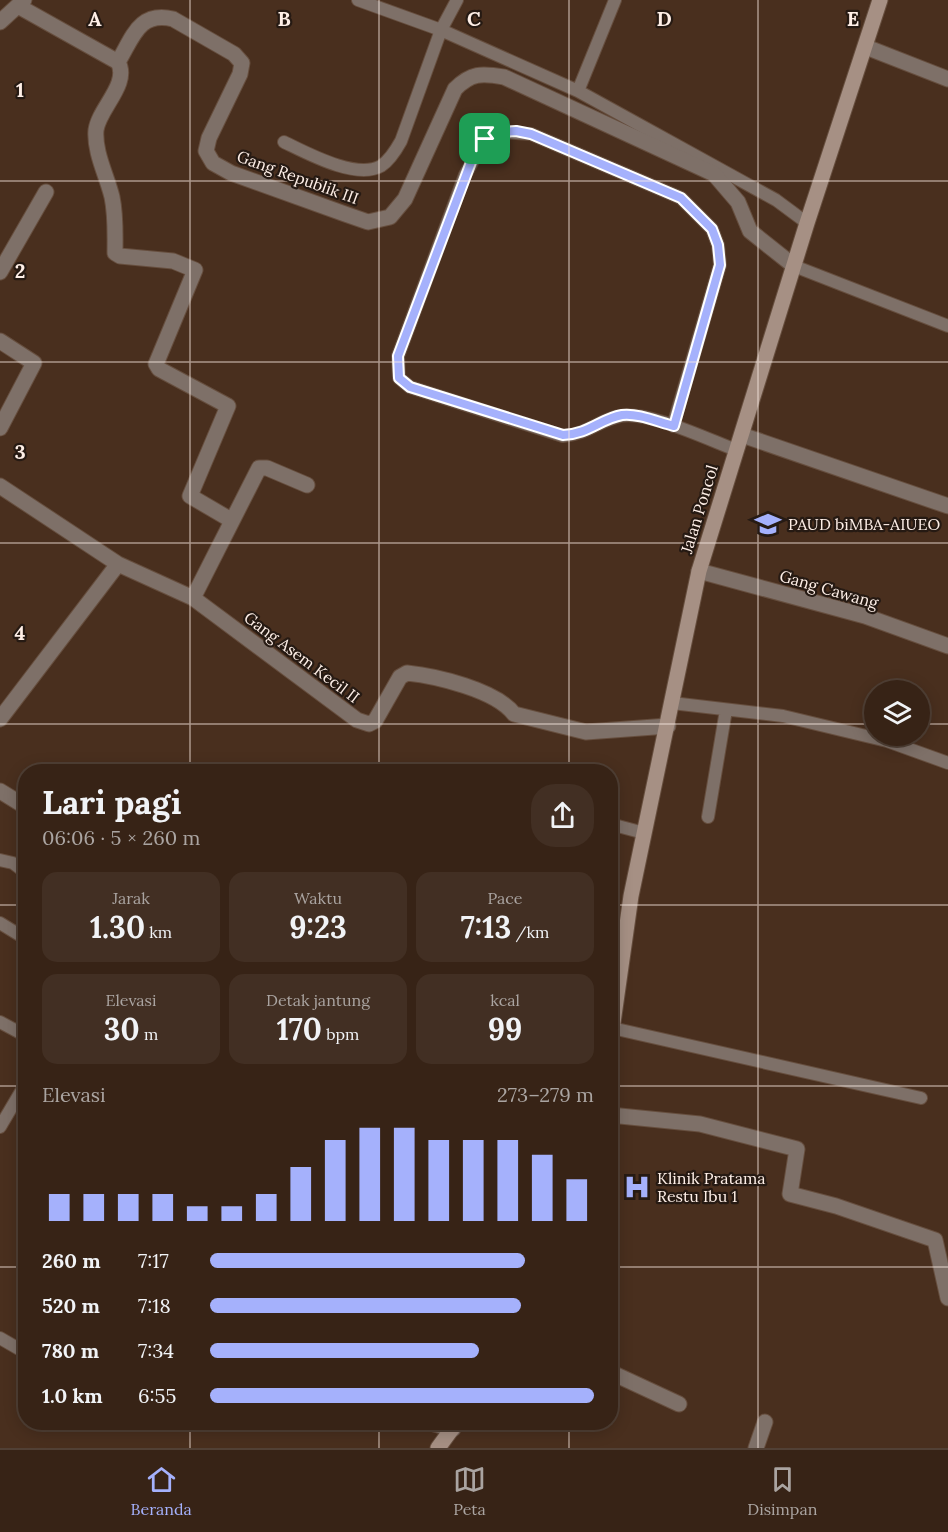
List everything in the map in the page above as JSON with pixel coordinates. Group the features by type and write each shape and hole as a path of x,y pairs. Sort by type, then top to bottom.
{"street":[{"name":"Jalan Poncol","path":"618,991 644,833 699,571 807,223 880,0"},
{"path":"0,22 21,3 118,62 121,68 120,79 96,129 103,172 115,214 115,253 120,256 173,261 195,270 156,364 159,369 228,406 190,496 231,520"},
{"name":"Gang Republik III","path":"118,62 147,18 162,16 173,19 234,54 242,63 240,75 209,138 206,151 213,163 231,173 368,222 390,217 405,199 455,89 467,77 481,73 504,77 714,174 738,202 750,231 794,266"},
{"path":"866,47 948,79"},
{"path":"0,272 46,192"},
{"path":"0,341 34,363 0,428"},
{"path":"742,435 948,506"},
{"path":"193,598 259,468 267,468 307,485"},
{"name":"Gang Asem Kecil II","path":"0,486 118,564 193,598 357,720 369,724 375,721 400,677 407,673 491,694 507,704 514,714 586,732 668,726"},
{"path":"0,719 118,564"},
{"name":"Gang Cawang","path":"699,571 865,616 948,646"},
{"path":"0,791 18,802"},
{"path":"618,1116 700,1124 797,1149 790,1194 837,1206 935,1240 948,1298"},
{"path":"618,1376 679,1404"},
{"path":"756,1448 765,1422"},
{"path":"441,1447 452,1430"}],"lane":[{"path":"358,0 382,4 578,91 776,200 807,223"},
{"path":"284,142 345,167 368,169 380,166 392,156 401,141 441,30 457,0"},
{"path":"578,91 615,0"},
{"path":"674,426 720,265 718,245 712,229 681,198 531,134 502,132 485,139 465,175 398,356 399,378 410,387 563,435 588,432 622,415 634,415 674,426 736,450"},
{"path":"794,266 948,326"},
{"path":"672,703 783,716 887,741 948,763"},
{"path":"708,817 726,710"},
{"path":"618,826 644,833"},
{"path":"0,860 13,862 18,866"},
{"path":"0,924 18,934"},
{"path":"0,1022 18,1032"},
{"path":"618,1029 921,1098"},
{"path":"0,1127 18,1097"},
{"path":"0,1338 18,1348"}],"place":[{"name":"PAUD biMBA-AIUEO","path":"768,524"},
{"name":"Klinik Pratama Restu Ibu 1","path":"637,1187"}],"route":[{"path":"516,131 531,134 681,198 712,229 718,245 720,265 674,426 634,415 622,415 588,432 563,435 544,431 410,387 399,378 396,366 398,356 465,175 485,139 502,132 516,131"}]}
